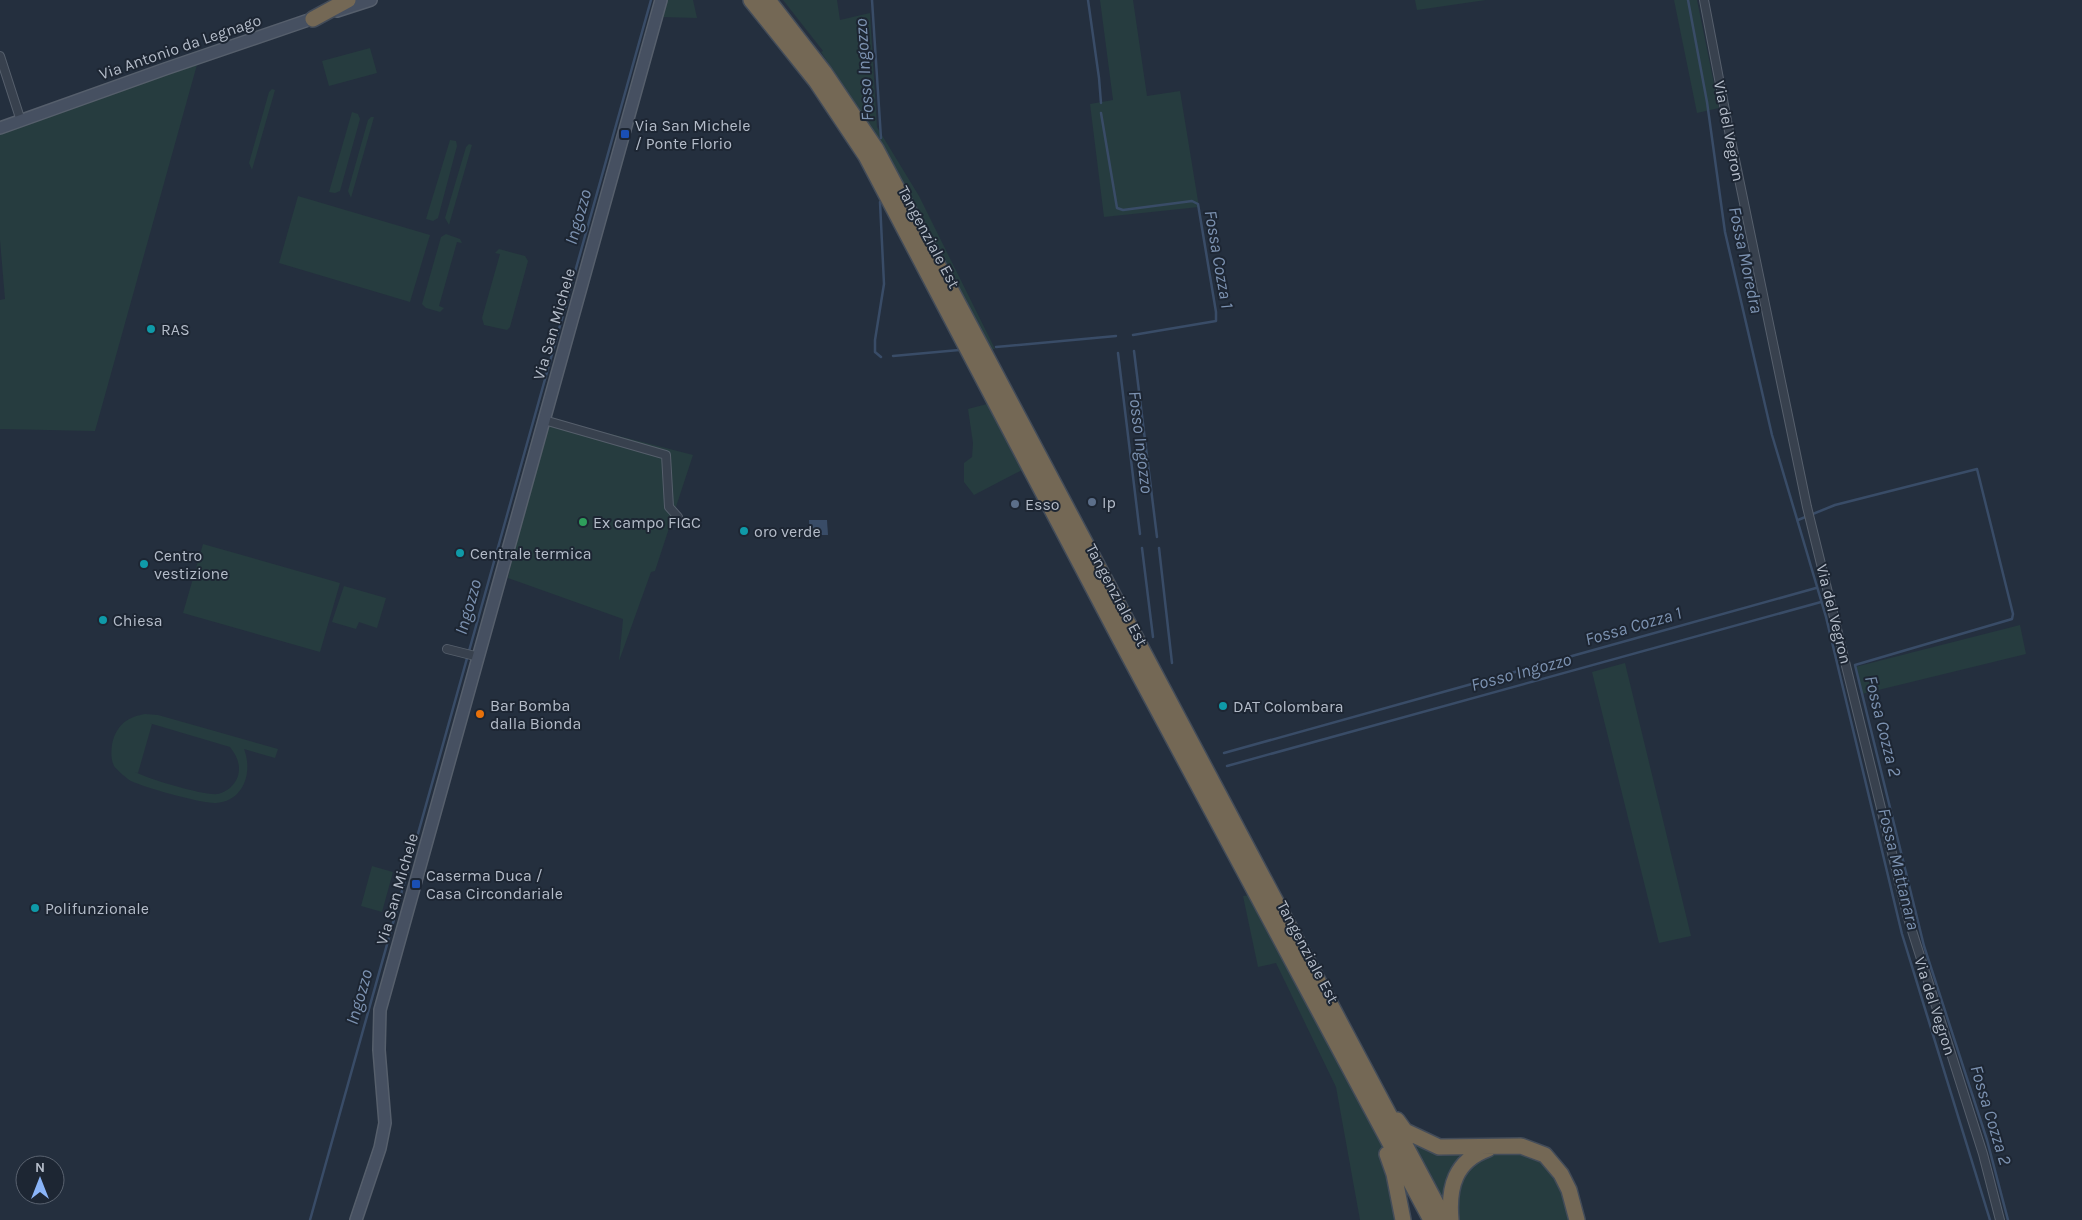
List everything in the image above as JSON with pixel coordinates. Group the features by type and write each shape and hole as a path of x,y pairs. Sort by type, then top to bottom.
{"highway":[{"path":"313,18 348,0"},
{"name":"Tangenziale Est","path":"752,0 816,81 866,156 1126,649 1431,1220"},
{"name":"Tangenziale Est","path":"768,0 824,72 876,149 1445,1220"},
{"path":"1364,1068 1405,1131 1439,1147 1521,1146 1545,1155 1561,1174 1569,1190 1577,1220"},
{"path":"1365,1097 1394,1174 1403,1220"},
{"path":"1451,1220 1449,1199 1457,1174 1472,1157 1493,1147"}],"street":[{"name":"Via Antonio da Legnago","path":"0,128 313,18 371,0"},
{"name":"Via San Michele","path":"356,1220 380,1148 385,1123 379,1050 380,1010 476,657 661,0"},
{"name":"Via del Vegron","path":"1704,0 1732,144 1810,516 1908,918 1983,1154 2000,1220"},
{"path":"0,56 21,121"},
{"path":"544,420 666,455 669,507 678,517"},
{"path":"447,649 476,657"}],"green space":[{"path":"668,0 693,0 697,18 662,17"},
{"path":"783,0 837,0 840,20 870,13 877,127 919,196 995,349 990,349 876,136 821,52 823,51"},
{"path":"1100,0 1133,0 1147,96 1180,91 1199,207 1104,217 1090,104 1113,100"},
{"path":"1415,0 1486,0 1417,10"},
{"path":"1674,0 1697,0 1719,108 1697,113"},
{"path":"370,48 377,73 329,86 322,61"},
{"path":"198,61 95,431 0,429 0,300 5,299 0,240 0,131"},
{"path":"272,89 275,90 252,170 249,163 269,92"},
{"path":"352,112 358,114 360,119 340,191 335,193 329,192"},
{"path":"374,117 351,198 348,191 368,120"},
{"path":"450,140 456,141 457,146 438,218 433,221 426,219"},
{"path":"469,144 472,145 449,225 445,218 466,147"},
{"path":"298,196 430,235 410,302 279,263"},
{"path":"446,234 460,239 462,243 457,242 439,306 444,308 440,312 426,308 422,304 441,237"},
{"path":"499,249 525,256 528,261 510,327 507,330 484,325 482,318 500,254 495,253"},
{"path":"987,404 1022,470 974,495 964,482 964,463 972,457 973,443 968,409"},
{"path":"552,419 693,455 655,571 651,572 619,661 623,619 508,578 544,420"},
{"path":"203,544 340,583 320,652 183,613"},
{"path":"344,586 386,598 377,628 359,622 356,629 332,622"},
{"path":"2020,625 2026,654 1862,694 1855,667"},
{"path":"1625,663 1691,936 1659,943 1592,672"},
{"path":"140,715 158,715 278,749 275,758 244,749 247,767 244,784 240,791 226,801 209,803 187,798 131,781 114,766 112,748 117,732 123,723 130,718","holes":["149,723 230,747 238,761 238,776 230,788 218,794 176,786 135,772 138,773 152,724"]},
{"path":"372,866 393,872 382,912 361,906"},
{"path":"1250,895 1387,1155 1400,1220 1360,1220 1336,1087 1276,963 1258,967 1243,896"},
{"path":"1416,1143 1465,1152 1443,1199 1439,1197 1413,1145"},
{"path":"1500,1150 1533,1154 1557,1175 1571,1220 1455,1220 1453,1206 1467,1168"}],"water":[{"path":"809,520 827,520 828,535 810,535"}],"waterway":[{"name":"Ingozzo","path":"310,1220 651,0"},
{"name":"Fosso Ingozzo","path":"872,0 881,138"},
{"name":"Fossa Cozza 1","path":"1088,0 1101,103"},
{"name":"Fossa Mattanara","path":"1688,0 1707,102 1725,232 1772,435 1826,617 1902,934 1990,1220"},
{"name":"Fossa Cozza 1","path":"1101,113 1117,208 1123,210 1192,201 1198,204 1216,312 1216,321 1133,335"},
{"name":"Fosso Ingozzo","path":"880,202 884,284 875,340 875,352 881,357"},
{"name":"Fosso Ingozzo","path":"996,347 1116,336"},
{"name":"Fosso Ingozzo","path":"893,356 959,350"},
{"name":"Fossa Cozza 1","path":"1134,351 1157,537"},
{"name":"Fosso Ingozzo","path":"1118,353 1140,534"},
{"name":"Fossa Cozza 2","path":"1798,520 1835,505 1977,469 2013,614 2012,619 1855,665 1924,946 1987,1140 2008,1220"},
{"name":"Fosso Ingozzo","path":"1142,548 1153,637"},
{"name":"Fossa Cozza 1","path":"1159,548 1172,663"},
{"name":"Fossa Cozza 1","path":"1224,753 1816,588"},
{"name":"Fosso Ingozzo","path":"1227,766 1821,602"}],"place":[{"name":"Via San Michele / Ponte Florio","path":"625,134"},
{"name":"RAS","path":"151,329"},
{"name":"Ip","path":"1092,502"},
{"name":"Esso","path":"1015,504"},
{"name":"Ex campo FIGC","path":"583,522"},
{"name":"oro verde","path":"744,531"},
{"name":"Centrale termica","path":"460,553"},
{"name":"Centro vestizione","path":"144,564"},
{"name":"Chiesa","path":"103,620"},
{"name":"DAT Colombara","path":"1223,706"},
{"name":"Bar Bomba dalla Bionda","path":"480,714"},
{"name":"Caserma Duca / Casa Circondariale","path":"416,884"},
{"name":"Polifunzionale","path":"35,908"}],"water label":[{"name":"Fossa Moredra","path":"1746,260"}]}
